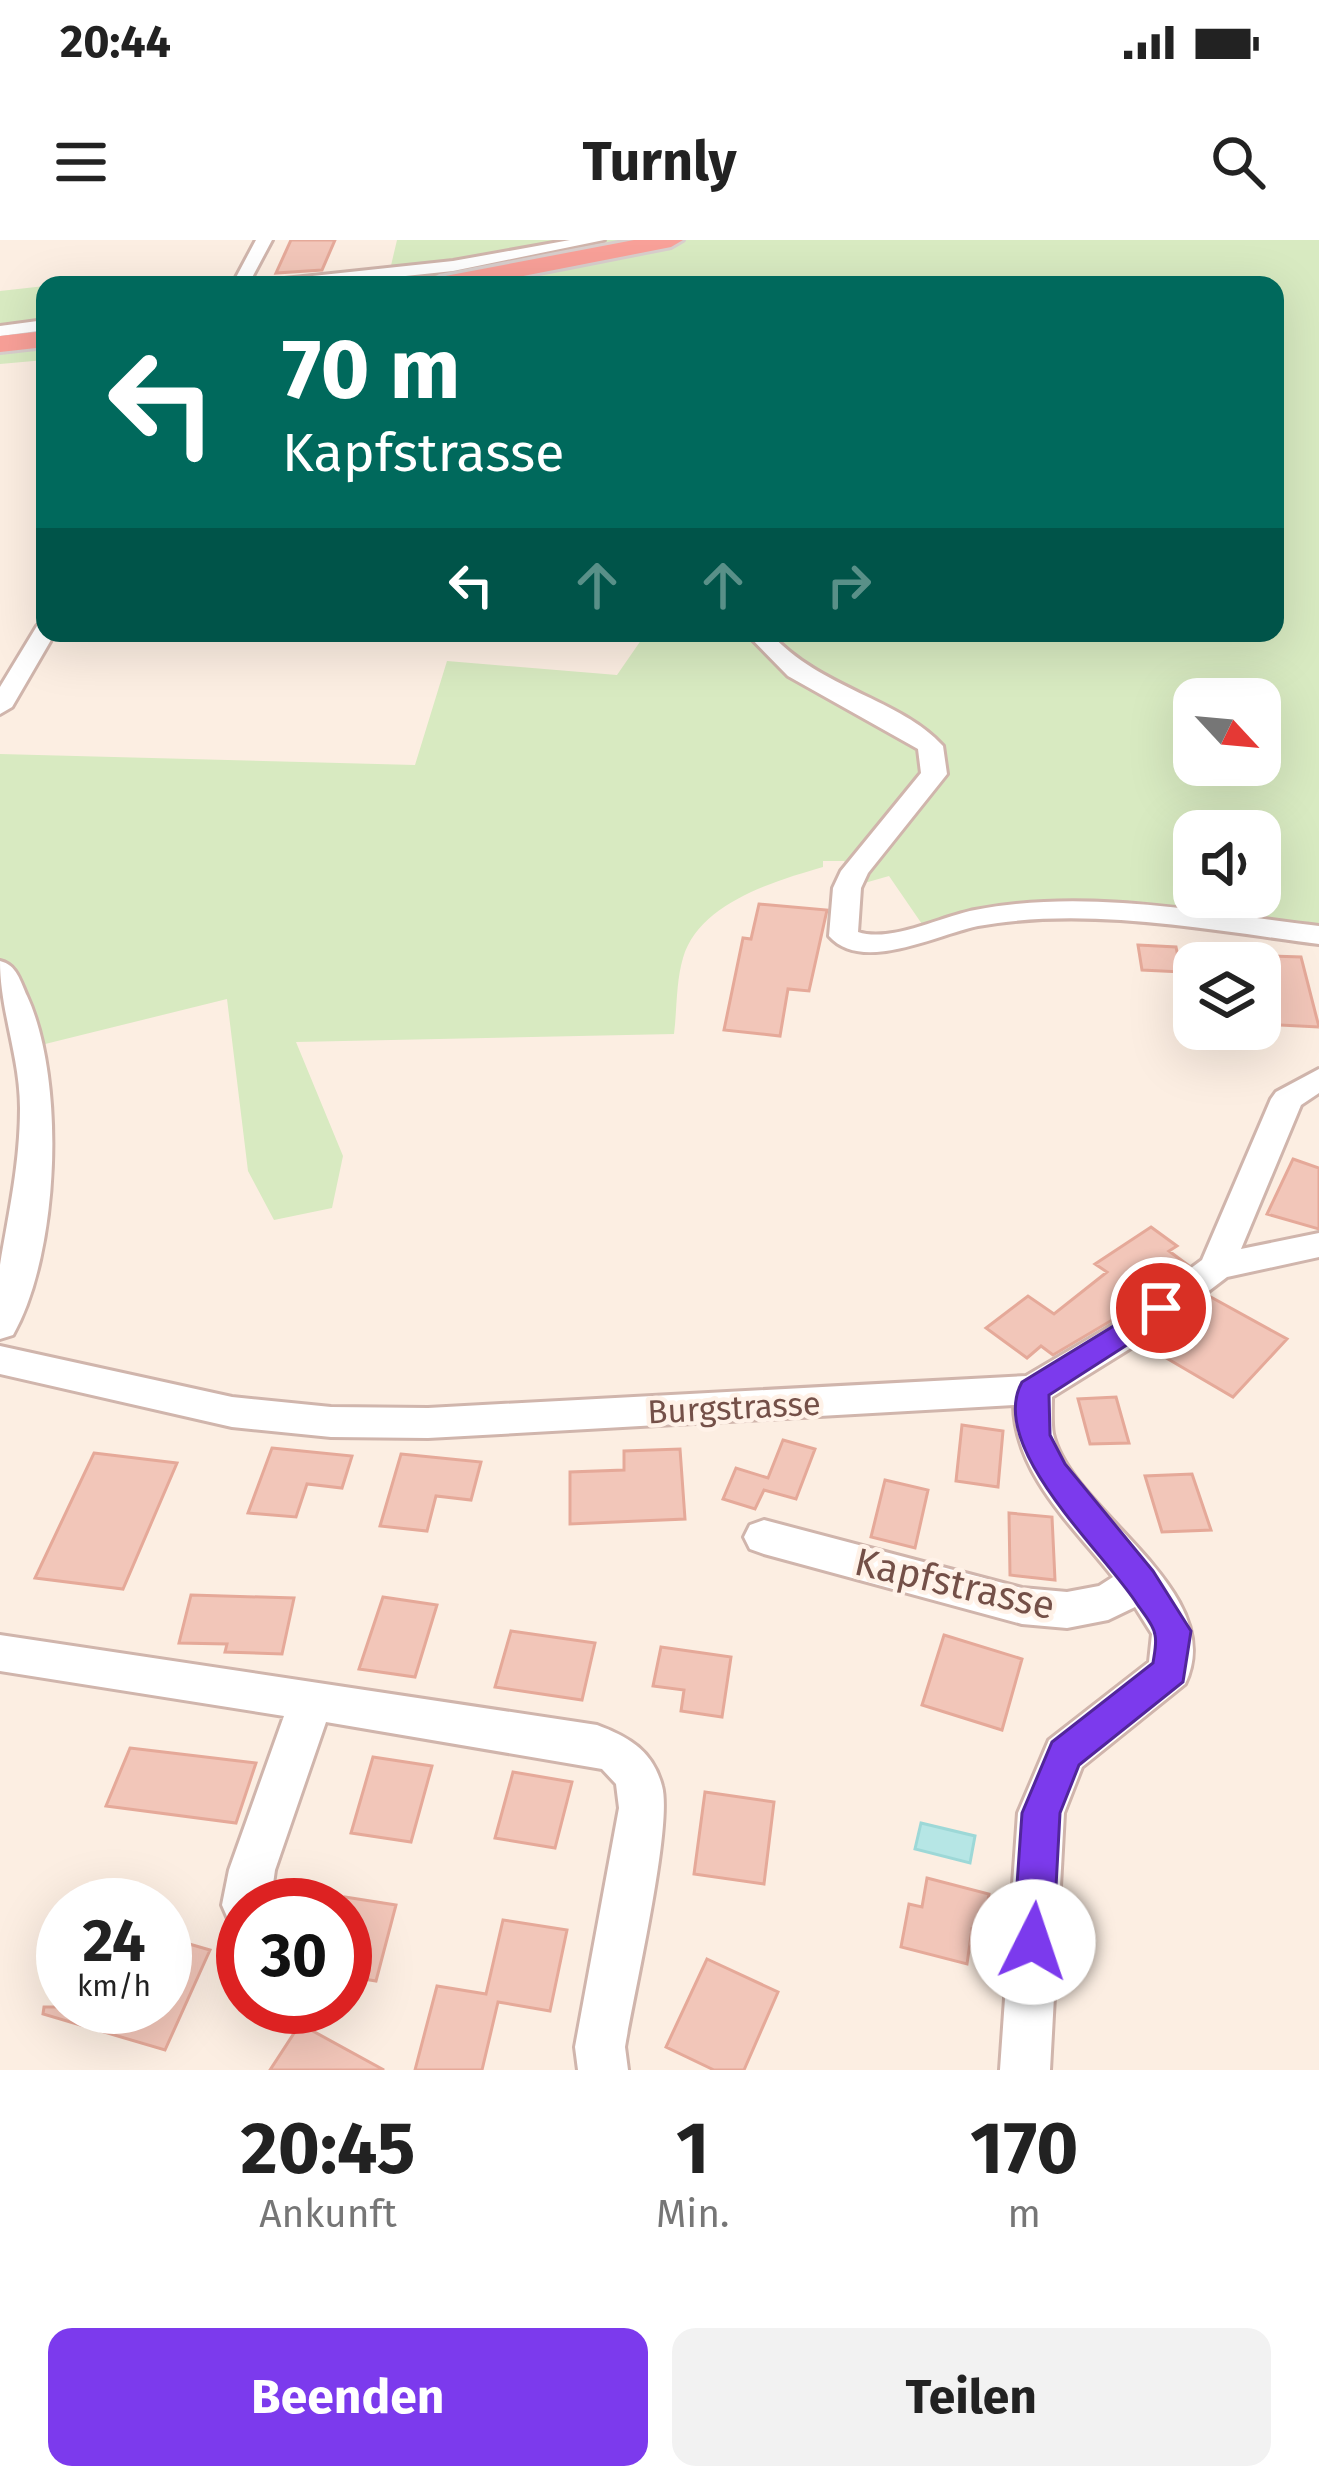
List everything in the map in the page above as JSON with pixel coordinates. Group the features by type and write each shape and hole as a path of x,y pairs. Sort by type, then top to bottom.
{"highway":[{"path":"490,276 681,242"},
{"path":"528,276 681,242"},
{"path":"0,348 36,345"}],"street":[{"path":"245,276 264,240"},
{"path":"332,276 502,249 596,240"},
{"path":"0,331 36,327"},
{"path":"0,707 38,642"},
{"path":"764,642 805,681 906,728 929,746 934,774 847,888 843,936 864,945 993,915 1064,911 1176,917 1319,935"},
{"path":"0,970 29,1048 37,1107 30,1196 0,1326"},
{"name":"Burgstrasse","path":"0,1360 232,1412 332,1422 428,1423 1033,1390 1134,1329 1216,1267 1287,1099 1319,1079"},
{"path":"1216,1267 1319,1245"},
{"path":"1025,2070 1041,1813 1065,1754 1170,1671 1173,1631 1141,1581 1053,1473 1034,1435 1033,1390"},
{"name":"Kapfstrasse","path":"764,1537 1022,1606 1067,1610 1108,1602 1141,1581"},
{"path":"0,1653 597,1745 628,1761 638,1774 642,1808 601,2047 603,2070"},
{"path":"250,1878 311,1702"}],"green space":[{"path":"397,240 1319,240 1319,935 1062,911 924,927 889,876 847,888 855,871 844,861 823,861 823,867 741,897 705,923 683,958 674,1034 296,1042 343,1156 332,1208 274,1220 248,1171 227,999 29,1048 0,970 0,754 415,765 447,661 617,675 640,642 1284,642 1284,276 368,276 389,274"},
{"path":"36,287 36,361 0,364 0,291"}],"water":[{"path":"921,1823 975,1836 970,1863 915,1849"}],"building":[{"path":"291,240 335,240 322,270 276,273"},
{"path":"759,904 827,910 809,991 788,989 780,1036 724,1030 743,938 751,939"},
{"path":"1138,945 1173,947 1173,972 1142,970"},
{"path":"1281,956 1301,957 1319,1027 1281,1025"},
{"path":"1293,1159 1319,1168 1319,1229 1267,1214"},
{"path":"1151,1227 1177,1246 1169,1251 1188,1265 1119,1316 1053,1355 1041,1346 1027,1358 986,1328 1028,1296 1054,1314 1107,1272 1095,1264"},
{"path":"1209,1296 1287,1339 1233,1397 1156,1352 1180,1327 1174,1323"},
{"path":"1116,1397 1129,1443 1090,1444 1078,1399"},
{"path":"962,1425 1003,1431 998,1487 956,1481"},
{"path":"783,1440 815,1449 796,1499 764,1490 755,1509 723,1499 736,1468 768,1478"},
{"path":"272,1448 352,1456 342,1488 307,1484 296,1517 248,1513"},
{"path":"680,1449 685,1519 570,1524 570,1472 624,1470 624,1451"},
{"path":"94,1453 177,1463 123,1589 35,1578"},
{"path":"401,1454 481,1462 471,1500 436,1496 427,1531 380,1526"},
{"path":"1192,1474 1211,1530 1162,1532 1145,1476"},
{"path":"885,1480 928,1490 915,1548 871,1537"},
{"path":"1009,1513 1052,1517 1055,1580 1010,1575"},
{"path":"191,1595 294,1598 282,1654 225,1652 227,1644 179,1643"},
{"path":"383,1597 437,1605 415,1677 359,1669"},
{"path":"511,1631 595,1643 582,1700 495,1687"},
{"path":"944,1635 1022,1659 1002,1730 922,1705"},
{"path":"661,1647 731,1657 722,1717 681,1711 684,1690 653,1686"},
{"path":"130,1748 256,1763 236,1823 106,1806"},
{"path":"373,1757 432,1766 411,1842 351,1833"},
{"path":"513,1772 572,1782 555,1848 495,1838"},
{"path":"705,1792 774,1802 764,1884 694,1874"},
{"path":"927,1878 989,1894 983,1932 972,1929 967,1964 901,1947 909,1904 922,1907"},
{"path":"372,1901 396,1905 376,1981 372,1980"},
{"path":"503,1920 567,1930 550,2011 498,2002 482,2070 415,2070 437,1986 486,1994"},
{"path":"192,1945 210,1950 192,1990"},
{"path":"707,1959 778,1992 744,2070 714,2070 666,2047"},
{"path":"111,2034 172,2034 165,2050"},
{"path":"293,2034 318,2034 384,2070 270,2070"}],"route":[{"path":"1033,1942 1041,1813 1065,1754 1170,1671 1173,1631 1141,1581 1053,1473 1034,1435 1033,1390 1161,1308"}]}
